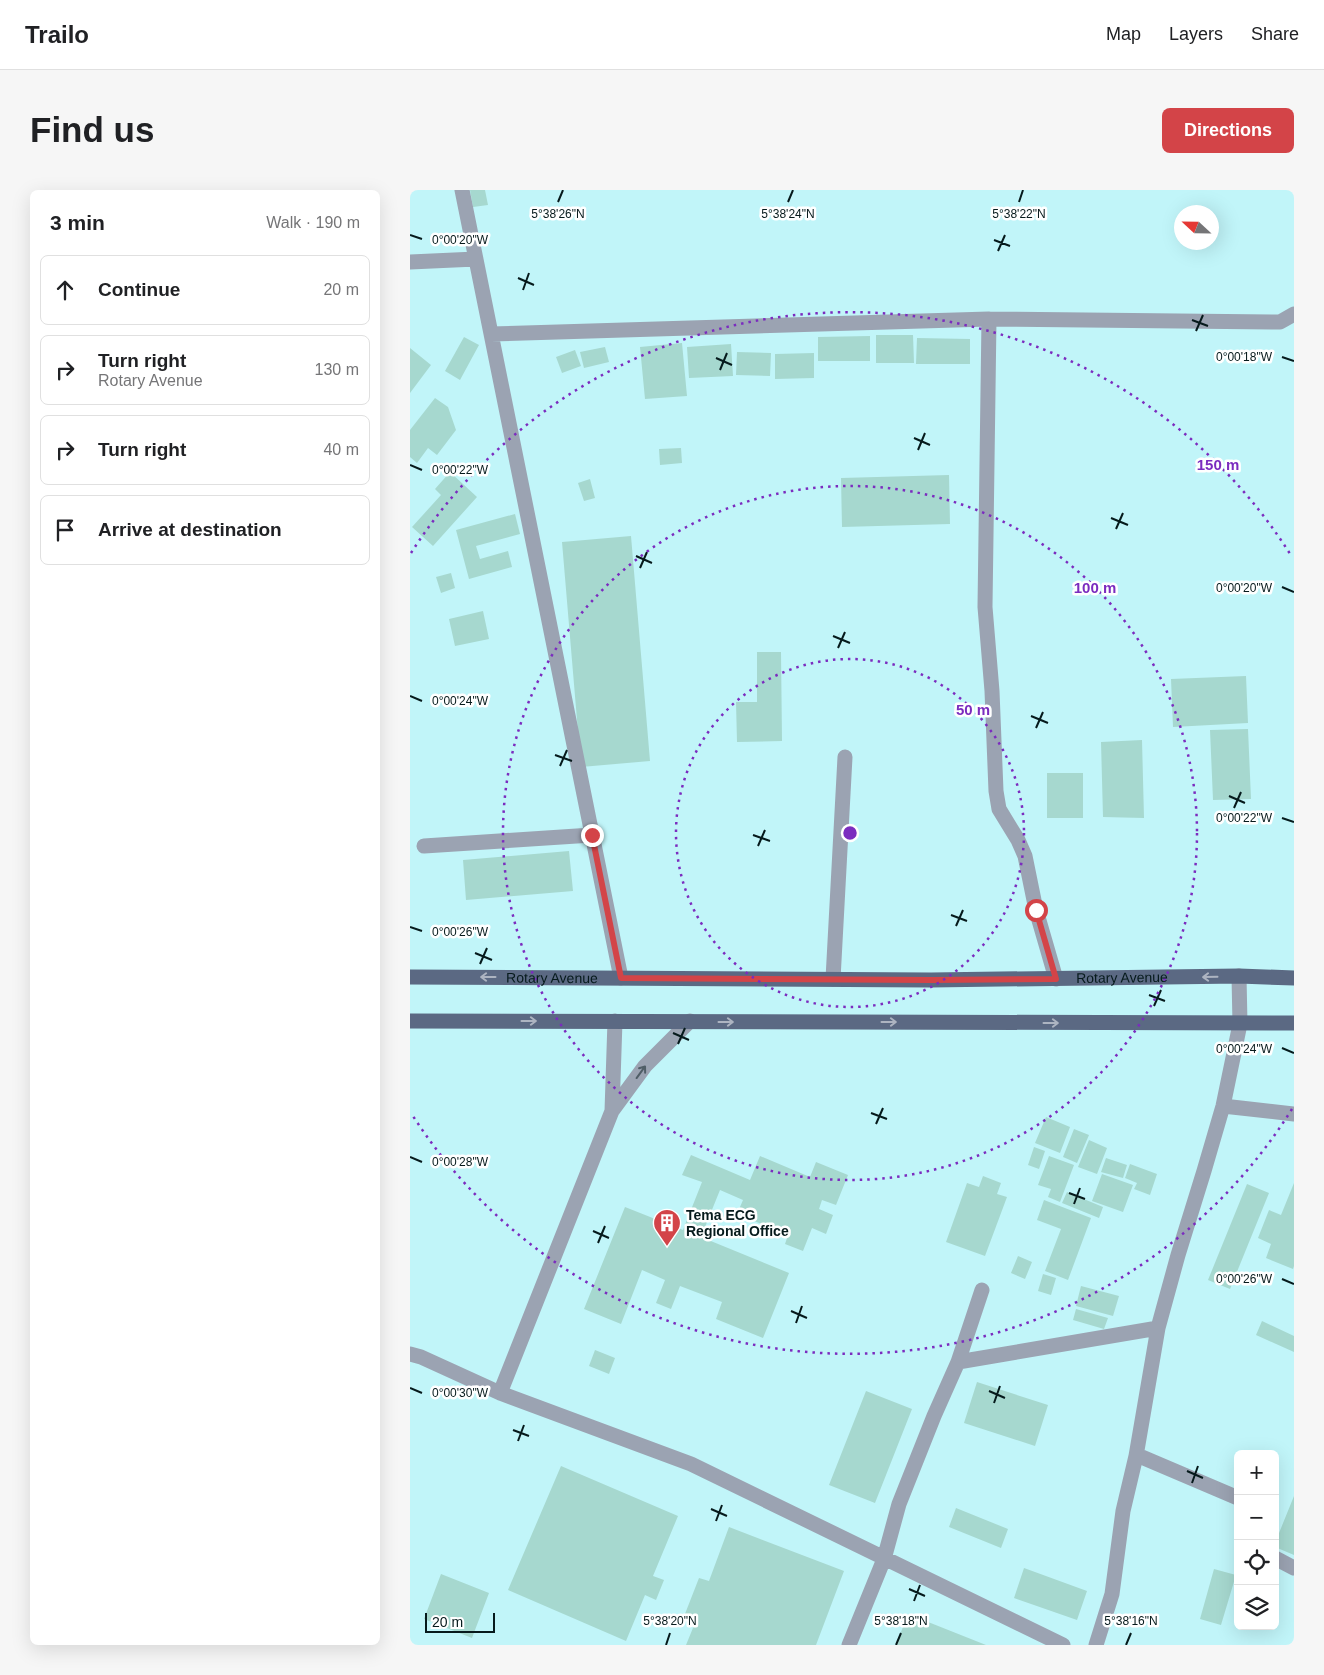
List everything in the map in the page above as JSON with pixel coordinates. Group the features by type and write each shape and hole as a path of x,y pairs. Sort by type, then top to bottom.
{"main road":[{"name":"Rotary Avenue","path":"410,977 931,980 1240,976 1294,978"},
{"path":"410,1021 1294,1023"}],"street":[{"path":"462,190 621,978"},
{"path":"410,262 476,259"},
{"path":"491,334 989,319 1280,322 1294,314"},
{"path":"989,319 985,607 992,691 996,791 1000,809 1025,856 1036,910 1056,979"},
{"path":"833,979 845,757"},
{"path":"424,846 592,835"},
{"path":"1096,1645 1112,1594 1123,1511 1137,1455 1158,1328 1178,1254 1223,1106 1240,1024 1240,976"},
{"path":"612,1111 615,1021"},
{"path":"500,1392 612,1111 645,1066 690,1021"},
{"path":"1223,1106 1294,1114"},
{"path":"849,1645 884,1559 899,1504 958,1362 982,1290"},
{"path":"958,1362 1158,1328"},
{"path":"410,1354 500,1392 691,1464 1063,1645"},
{"path":"1137,1455 1234,1496"},
{"path":"1279,1560 1294,1568"}],"building":[{"path":"470,190 485,190 488,205 473,207"},
{"path":"876,335 913,335 914,363 876,363"},
{"path":"870,336 870,361 818,361 818,337"},
{"path":"464,337 479,345 460,380 445,371"},
{"path":"917,338 970,339 970,364 916,364"},
{"path":"682,343 687,396 645,399 640,347"},
{"path":"731,344 733,376 689,378 687,347"},
{"path":"605,347 609,362 584,368 580,352"},
{"path":"410,348 431,365 410,393"},
{"path":"575,350 581,366 562,373 556,357"},
{"path":"737,352 771,353 770,376 736,375"},
{"path":"814,353 814,378 775,379 775,354"},
{"path":"435,398 448,407 456,430 437,455 428,448 417,463 410,457 410,430"},
{"path":"681,448 682,463 660,465 659,449"},
{"path":"450,472 477,497 433,546 412,527 441,495 435,489"},
{"path":"949,475 950,524 842,527 841,478"},
{"path":"590,479 595,498 584,501 578,483"},
{"path":"515,514 520,534 476,546 480,559 508,551 512,567 469,579 456,530"},
{"path":"631,536 650,761 581,767 562,542"},
{"path":"451,573 455,588 441,593 436,577"},
{"path":"483,611 489,639 455,646 449,619"},
{"path":"757,652 781,652 782,741 737,742 736,702 757,702"},
{"path":"1246,676 1248,723 1173,727 1171,679"},
{"path":"1248,729 1251,799 1213,800 1210,730"},
{"path":"1142,740 1144,818 1103,817 1101,742"},
{"path":"1047,773 1083,773 1083,818 1047,818"},
{"path":"569,851 573,891 466,900 463,860"},
{"path":"1046,1117 1070,1127 1060,1153 1035,1143"},
{"path":"1074,1129 1089,1135 1077,1163 1063,1157"},
{"path":"1089,1140 1107,1148 1097,1174 1078,1167"},
{"path":"1034,1147 1045,1151 1039,1169 1028,1165"},
{"name":"Tema ECG Regional Office","path":"691,1155 750,1180 760,1156 810,1177 816,1162 848,1175 836,1205 822,1200 819,1209 833,1215 826,1234 812,1228 803,1251 785,1244 788,1235 737,1214 743,1200 720,1190 701,1237 789,1273 763,1338 716,1319 722,1302 680,1286 671,1309 656,1303 665,1280 642,1270 621,1324 584,1309 625,1207 683,1230 702,1182 682,1175"},
{"path":"1049,1156 1074,1165 1060,1202 1048,1197 1051,1189 1038,1185"},
{"path":"1106,1158 1127,1165 1123,1178 1101,1172"},
{"path":"1130,1164 1157,1174 1150,1195 1134,1189 1137,1183 1125,1178"},
{"path":"1102,1174 1133,1185 1123,1212 1092,1201"},
{"path":"983,1176 1001,1183 997,1194 1007,1197 985,1256 946,1242 967,1183 979,1187"},
{"path":"1294,1183 1293,1269 1266,1258 1271,1244 1258,1238 1269,1210 1281,1215"},
{"path":"1247,1184 1269,1193 1230,1289 1208,1280"},
{"path":"1067,1192 1103,1207 1099,1218 1062,1203"},
{"path":"1044,1200 1091,1218 1068,1280 1045,1271 1061,1229 1037,1220"},
{"path":"1018,1256 1032,1262 1025,1279 1011,1273"},
{"path":"1043,1274 1056,1278 1051,1295 1038,1291"},
{"path":"1081,1286 1119,1296 1113,1316 1076,1306"},
{"path":"1076,1309 1108,1318 1104,1329 1073,1320"},
{"path":"1262,1321 1294,1336 1294,1352 1256,1335"},
{"path":"595,1350 615,1358 609,1374 589,1366"},
{"path":"977,1382 1048,1405 1035,1446 964,1423"},
{"path":"866,1391 912,1409 875,1503 829,1485"},
{"path":"561,1466 678,1516 653,1576 664,1580 656,1600 645,1595 626,1641 508,1590"},
{"path":"1294,1496 1294,1555 1279,1549 1279,1533"},
{"path":"956,1508 1008,1529 1001,1548 949,1527"},
{"path":"729,1527 844,1571 816,1645 686,1645 695,1623 683,1619 699,1578 709,1581"},
{"path":"1024,1568 1087,1591 1077,1620 1014,1598"},
{"path":"1214,1569 1234,1574 1234,1582 1221,1625 1200,1619"},
{"path":"441,1574 489,1593 472,1638 424,1619"},
{"path":"908,1614 986,1645 896,1645"}],"place":[{"name":"Tema ECG Regional Office","path":"667,1247"}],"route":[{"path":"592,835 621,978 1056,979 1036,910"}]}
